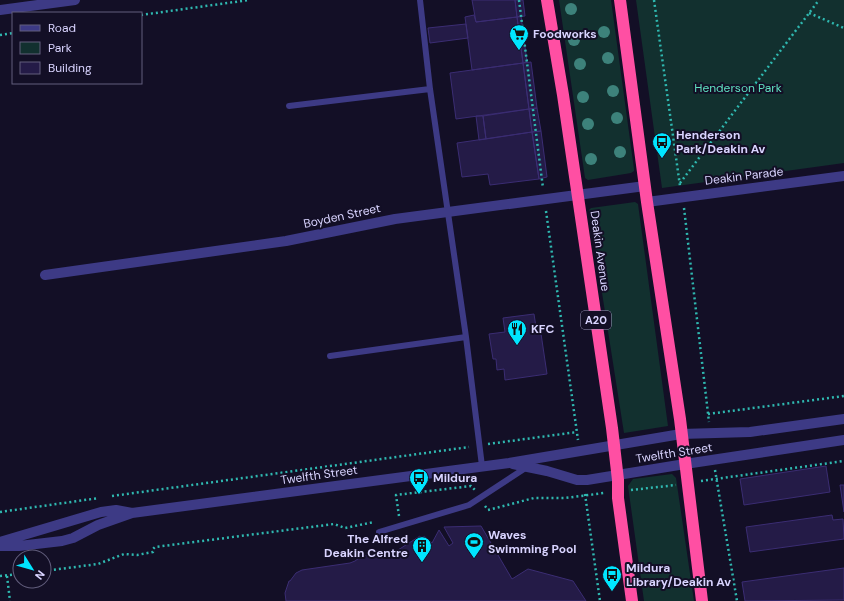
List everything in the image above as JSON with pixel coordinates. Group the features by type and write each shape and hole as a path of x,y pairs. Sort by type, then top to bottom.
{"highway":[{"name":"Deakin Avenue","path":"547,0 614,445 618,476 617,492 632,601"},
{"path":"620,0 647,202 681,434 702,601"}],"street":[{"path":"0,10 75,0"},
{"name":"Deakin Parade","path":"647,202 682,196 844,176"},
{"name":"Boyden Street","path":"45,275 286,241 366,224 448,212 544,194 577,195 645,186"},
{"name":"Twelfth Street","path":"0,546 19,546 62,541 73,538 98,526 132,513 509,463 681,434 750,432 844,419"},
{"name":"Twelfth Street","path":"509,463 547,471 572,479 584,480 618,476 685,464 844,440"},
{"name":"Twelfth Street","path":"0,542 101,512 116,510 132,513"}],"lane":[{"path":"420,0 430,89 466,337 482,466"},
{"path":"289,106 430,89"},
{"path":"330,356 466,337"},
{"path":"379,532 469,504 527,467"}],"path":[{"path":"142,15 249,0"},
{"path":"519,0 544,194 580,451"},
{"path":"654,0 682,196 710,433"},
{"path":"680,183 819,0"},
{"path":"809,13 844,28"},
{"path":"0,35 12,33"},
{"path":"708,414 844,396"},
{"path":"110,496 577,432"},
{"path":"394,519 399,517 396,495 471,486 488,510 534,498 586,496 844,461"},
{"path":"716,479 737,601"},
{"path":"584,480 600,601"},
{"path":"0,512 102,498"},
{"path":"52,570 98,564 124,554 137,555 153,552 155,547 334,524 345,528 376,522"},
{"path":"0,576 12,575"},
{"path":"7,576 10,601"}],"green space":[{"path":"559,0 611,0 634,169 631,173 588,180 585,178"},
{"name":"Henderson Park","path":"636,0 844,0 844,163 662,188"},
{"path":"635,202 638,204 668,426 624,433 589,210 591,208"},
{"path":"672,474 676,478 694,601 644,601 628,486 633,479"}],"building":[{"path":"472,0 515,0 517,17 476,22"},
{"path":"515,0 523,0 525,16 517,17"},
{"path":"474,15 476,22 517,17 523,63 472,70 465,17"},
{"path":"521,16 527,62 523,63 517,17"},
{"path":"466,24 468,38 430,43 428,28"},
{"path":"531,62 537,108 529,109 523,63"},
{"path":"523,63 529,109 456,119 450,73"},
{"path":"537,108 541,131 532,132 529,109"},
{"path":"529,109 532,132 486,139 483,116"},
{"path":"476,116 483,116 486,139 479,140"},
{"path":"541,131 547,177 539,179 532,132"},
{"path":"532,132 539,179 490,185 488,174 462,177 457,143"},
{"name":"KFC","path":"534,314 536,327 540,327 547,374 505,380 504,369 497,370 496,359 493,359 489,334 505,332 503,318"},
{"path":"826,466 830,492 744,505 740,479"},
{"path":"840,485 844,485 844,512"},
{"path":"832,515 833,520 843,519 844,539 750,552 746,527"},
{"name":"The Alfred Deakin Centre","path":"481,526 512,579 528,569 573,581 586,601 286,601 285,593 289,581 296,573 302,570 350,563 362,556 398,550 420,536 422,538 424,536 432,543 439,530 449,546 453,543 444,527"},
{"path":"844,568 844,600 745,601 742,582"}],"place":[{"name":"Foodworks","path":"519,51"},
{"name":"Henderson Park/Deakin Av","path":"662,159"},
{"name":"KFC","path":"517,346"},
{"name":"Mildura","path":"419,495"},
{"name":"Waves Swimming Pool","path":"474,559"},
{"name":"The Alfred Deakin Centre","path":"422,563"},
{"name":"Mildura Library/Deakin Av","path":"612,592"}]}
